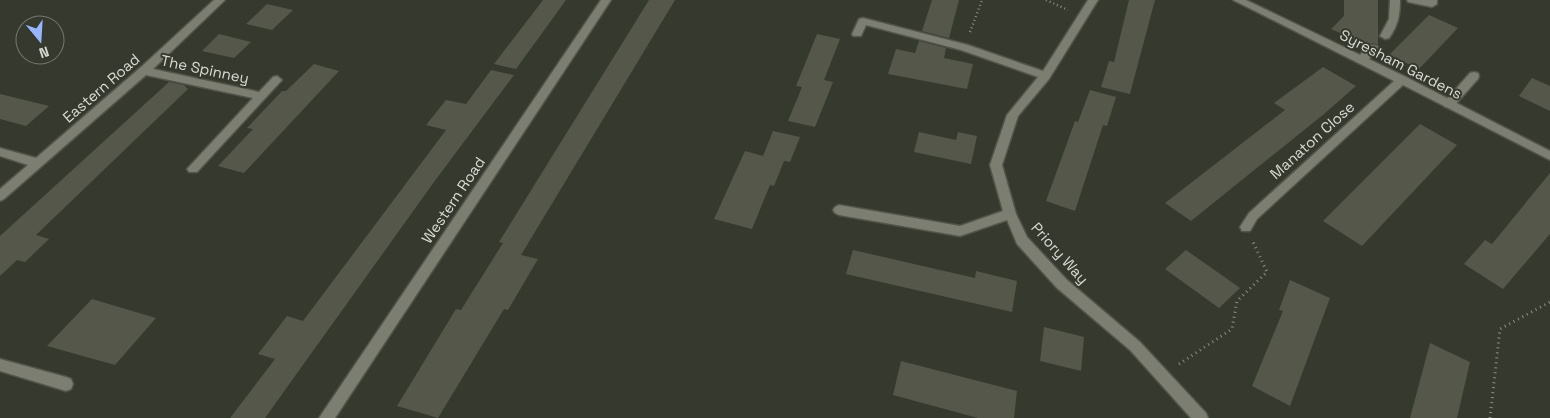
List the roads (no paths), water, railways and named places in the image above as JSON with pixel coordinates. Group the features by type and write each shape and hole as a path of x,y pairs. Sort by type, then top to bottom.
{"street":[{"name":"Eastern Road","path":"0,196 144,71 220,0"},
{"name":"Western Road","path":"326,418 606,0"},
{"name":"Priory Way","path":"1093,0 1045,76 1013,116 996,165 1010,214 1022,240 1062,284 1135,346 1201,418"},
{"name":"Syresham Gardens","path":"1238,0 1362,60 1550,156"},
{"path":"1385,36 1393,26 1396,18 1395,0"},
{"path":"1412,0 1432,4 1432,0"},
{"path":"857,34 863,21 964,47 1045,76"},
{"path":"1362,60 1373,48"},
{"name":"The Spinney","path":"144,71 260,96"},
{"path":"1449,104 1474,76"},
{"name":"The Spinney","path":"193,169 277,80"},
{"name":"Manaton Close","path":"1246,227 1253,216 1402,80"},
{"path":"0,152 38,163"},
{"path":"839,210 960,231 1010,214"},
{"path":"0,364 66,384"}]}
